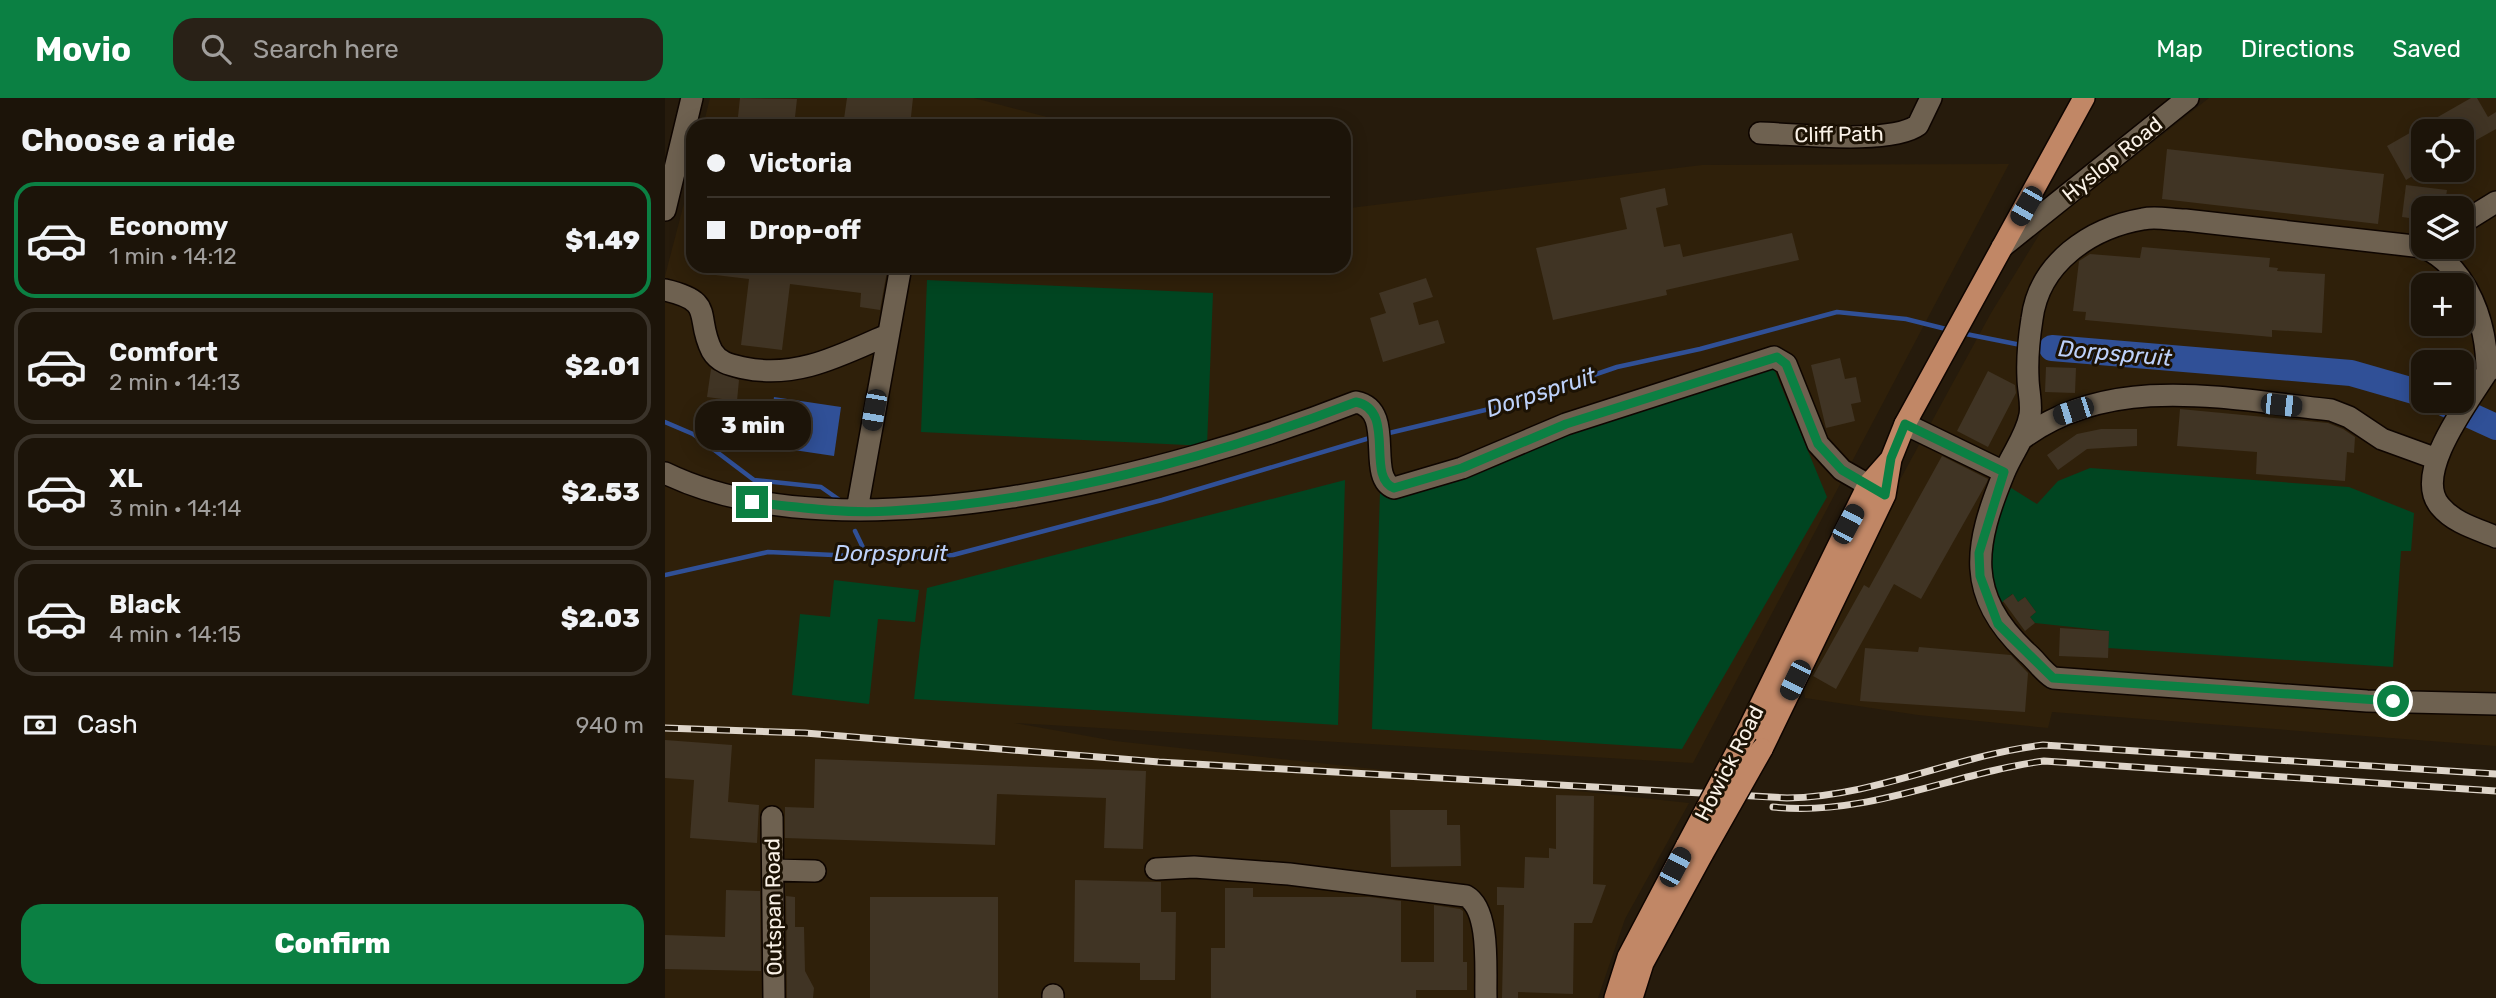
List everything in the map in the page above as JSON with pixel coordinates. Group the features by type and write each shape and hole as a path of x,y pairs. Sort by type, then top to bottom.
{"main road":[{"name":"Howick Road","path":"1615,998 1628,957 1695,849 1762,749 1905,424 2084,98"},
{"name":"Howick Road","path":"1632,998 1643,963 1745,734 1877,490"}],"street":[{"path":"687,119 692,98"},
{"name":"Cliff Path","path":"1760,133 1869,136 1889,134 1917,126 1931,98"},
{"name":"Hyslop Road","path":"2002,247 2188,98"},
{"path":"665,210 686,123"},
{"path":"2474,217 2495,206"},
{"path":"2411,246 2146,218 2089,237 2054,267 2034,305 2030,346 2030,415 2023,438 2004,472 1979,553 1980,576 1998,624 2053,678 2367,701 2496,705"},
{"path":"2441,259 2471,298 2480,316 2487,346 2487,375 2452,429 2437,459 2430,478 2432,491 2440,506 2463,524 2496,537"},
{"path":"857,510 900,273"},
{"path":"665,290 687,295 696,302 703,312 713,353 724,363 765,372 795,371 887,335"},
{"path":"665,473 690,485 752,502 888,511 1055,489 1268,436 1356,402 1365,405 1376,419 1384,481 1394,488 1462,468 1566,424 1777,357 1786,364 1818,444 1842,470 1877,490"},
{"path":"2023,438 2059,416 2124,396 2182,395 2331,410 2349,417 2382,439 2437,459"},
{"path":"1905,424 2004,472"},
{"name":"Outspan Road","path":"772,817 774,998"},
{"path":"1156,869 1194,867 1289,874 1466,896 1480,913 1484,936 1486,998"},
{"path":"773,870 815,871"}],"shaded area":[{"path":"710,98 974,98 1055,119 705,119"},
{"path":"2209,98 2496,98 2496,746 2052,712 2048,728 1918,715 1805,698 1800,663 1991,313 2042,230"},
{"path":"2009,164 1693,763 1014,723 1115,741 1689,803 1625,919 1598,998 665,998 665,276 686,196 686,273 1351,273 1351,208 1702,165"}],"green space":[{"path":"927,280 1213,293 1207,446 921,432"},
{"path":"1772,364 1827,497 1682,749 1372,729 1380,492"},
{"path":"2090,468 2349,487 2414,513 2411,551 2401,551 2393,667 2108,648 2109,631 2035,623 2030,617 2036,612 2025,597 2018,602 2012,594 1999,605 1982,550 2008,486 2037,504 2058,481"},
{"path":"1345,480 1338,725 914,699 927,588"},
{"path":"834,580 919,590 915,622 878,619 869,704 792,695 800,614 830,617"}],"water":[{"path":"774,397 841,407 834,456 767,446"}],"building":[{"path":"740,98 797,99 795,119 738,119"},
{"path":"847,98 913,98 911,119 844,119"},
{"path":"2471,98 2477,98 2488,117 2496,112 2496,129 2474,141 2474,119 2434,119"},
{"path":"2411,132 2411,177 2406,180 2387,146"},
{"path":"2167,149 2384,174 2378,224 2162,199"},
{"path":"2406,185 2447,190 2446,196 2411,196 2411,218 2402,217"},
{"path":"1665,188 1668,205 1656,208 1664,247 1680,244 1683,257 1792,233 1799,260 1666,290 1667,295 1553,320 1536,248 1627,229 1620,198"},
{"path":"2142,247 2270,258 2269,267 2278,268 2277,271 2325,274 2322,333 2272,330 2272,337 2085,320 2086,312 2073,311 2079,261 2090,254 2140,258"},
{"path":"887,273 880,310 860,307 861,293 790,284 782,350 741,345 749,279 707,274"},
{"path":"1426,278 1433,297 1413,303 1419,325 1438,320 1445,343 1383,362 1370,318 1386,313 1379,293"},
{"path":"1840,358 1845,379 1856,377 1861,402 1851,404 1855,421 1826,428 1811,365"},
{"path":"2046,367 2076,368 2075,393 2045,392"},
{"path":"711,369 739,380 737,401 707,397"},
{"path":"1988,371 2015,385 2016,393 1988,447 1957,431"},
{"path":"2180,409 2328,423 2343,429 2355,437 2354,453 2347,452 2345,481 2256,474 2257,452 2177,446"},
{"path":"2101,429 2137,429 2137,446 2087,449 2058,470 2047,455 2077,434"},
{"path":"1942,456 1988,479 1987,482 1921,599 1894,584 1836,689 1813,676 1864,585 1869,588"},
{"path":"2013,594 2018,602 2025,597 2036,612 2030,617 2035,623 2025,631 2003,601"},
{"path":"2060,628 2109,631 2108,658 2059,656"},
{"path":"1919,647 2011,655 2028,673 2025,712 1860,701 1865,648 1918,652"},
{"path":"665,740 732,745 728,802 759,805 757,843 690,838 694,780 665,778"},
{"path":"815,759 1146,771 1143,849 1104,848 1106,798 997,794 995,845 785,838 785,807 814,808"},
{"path":"1556,795 1594,796 1593,884 1606,885 1592,923 1574,923 1573,994 1518,992 1518,998 1502,998 1504,905 1497,905 1497,887 1524,888 1525,857 1549,858 1549,848 1556,849"},
{"path":"1390,810 1447,810 1447,825 1460,825 1461,866 1391,867"},
{"path":"1075,880 1161,882 1161,912 1176,912 1175,980 1140,980 1140,963 1074,962"},
{"path":"1225,888 1253,888 1253,897 1370,897 1401,901 1401,962 1434,962 1434,905 1460,909 1463,911 1463,962 1467,962 1467,990 1416,990 1416,998 1211,998 1211,948 1225,948"},
{"path":"726,890 760,891 761,971 665,969 665,935 725,937"},
{"path":"786,896 795,897 795,927 804,927 805,971 814,988 813,998 787,998"},
{"path":"870,897 998,897 998,998 870,998"}],"waterway":[{"name":"Dorpspruit","path":"1385,434 1506,405 1617,367 1700,349 1837,312 1906,319 1950,330"},
{"name":"Dorpspruit","path":"1961,333 2021,345"},
{"name":"Dorpspruit","path":"2034,346 2052,348"},
{"name":"Dorpspruit","path":"2052,348 2351,373 2411,390"},
{"name":"Dorpspruit","path":"2465,413 2496,427"},
{"path":"665,422 693,434 754,480 821,487 841,501"},
{"name":"Dorpspruit","path":"665,575 768,552 899,558 953,555 1162,500 1373,437"},
{"path":"855,531 867,556"}],"railway":[{"path":"665,728 805,733 1159,762 1787,798 1852,791 1979,757 2043,745 2496,774"},
{"path":"1773,807 1842,806 2044,761 2496,791"}],"route":[{"path":"752,502 795,507 888,511 1055,489 1268,436 1356,402 1365,405 1376,419 1382,475 1387,485 1394,488 1462,468 1566,424 1676,390 1769,357 1777,357 1786,364 1807,420 1824,452 1842,470 1885,495 1891,458 1905,424 2004,472 1979,553 1980,576 1998,624 2053,678 2393,701"}]}
